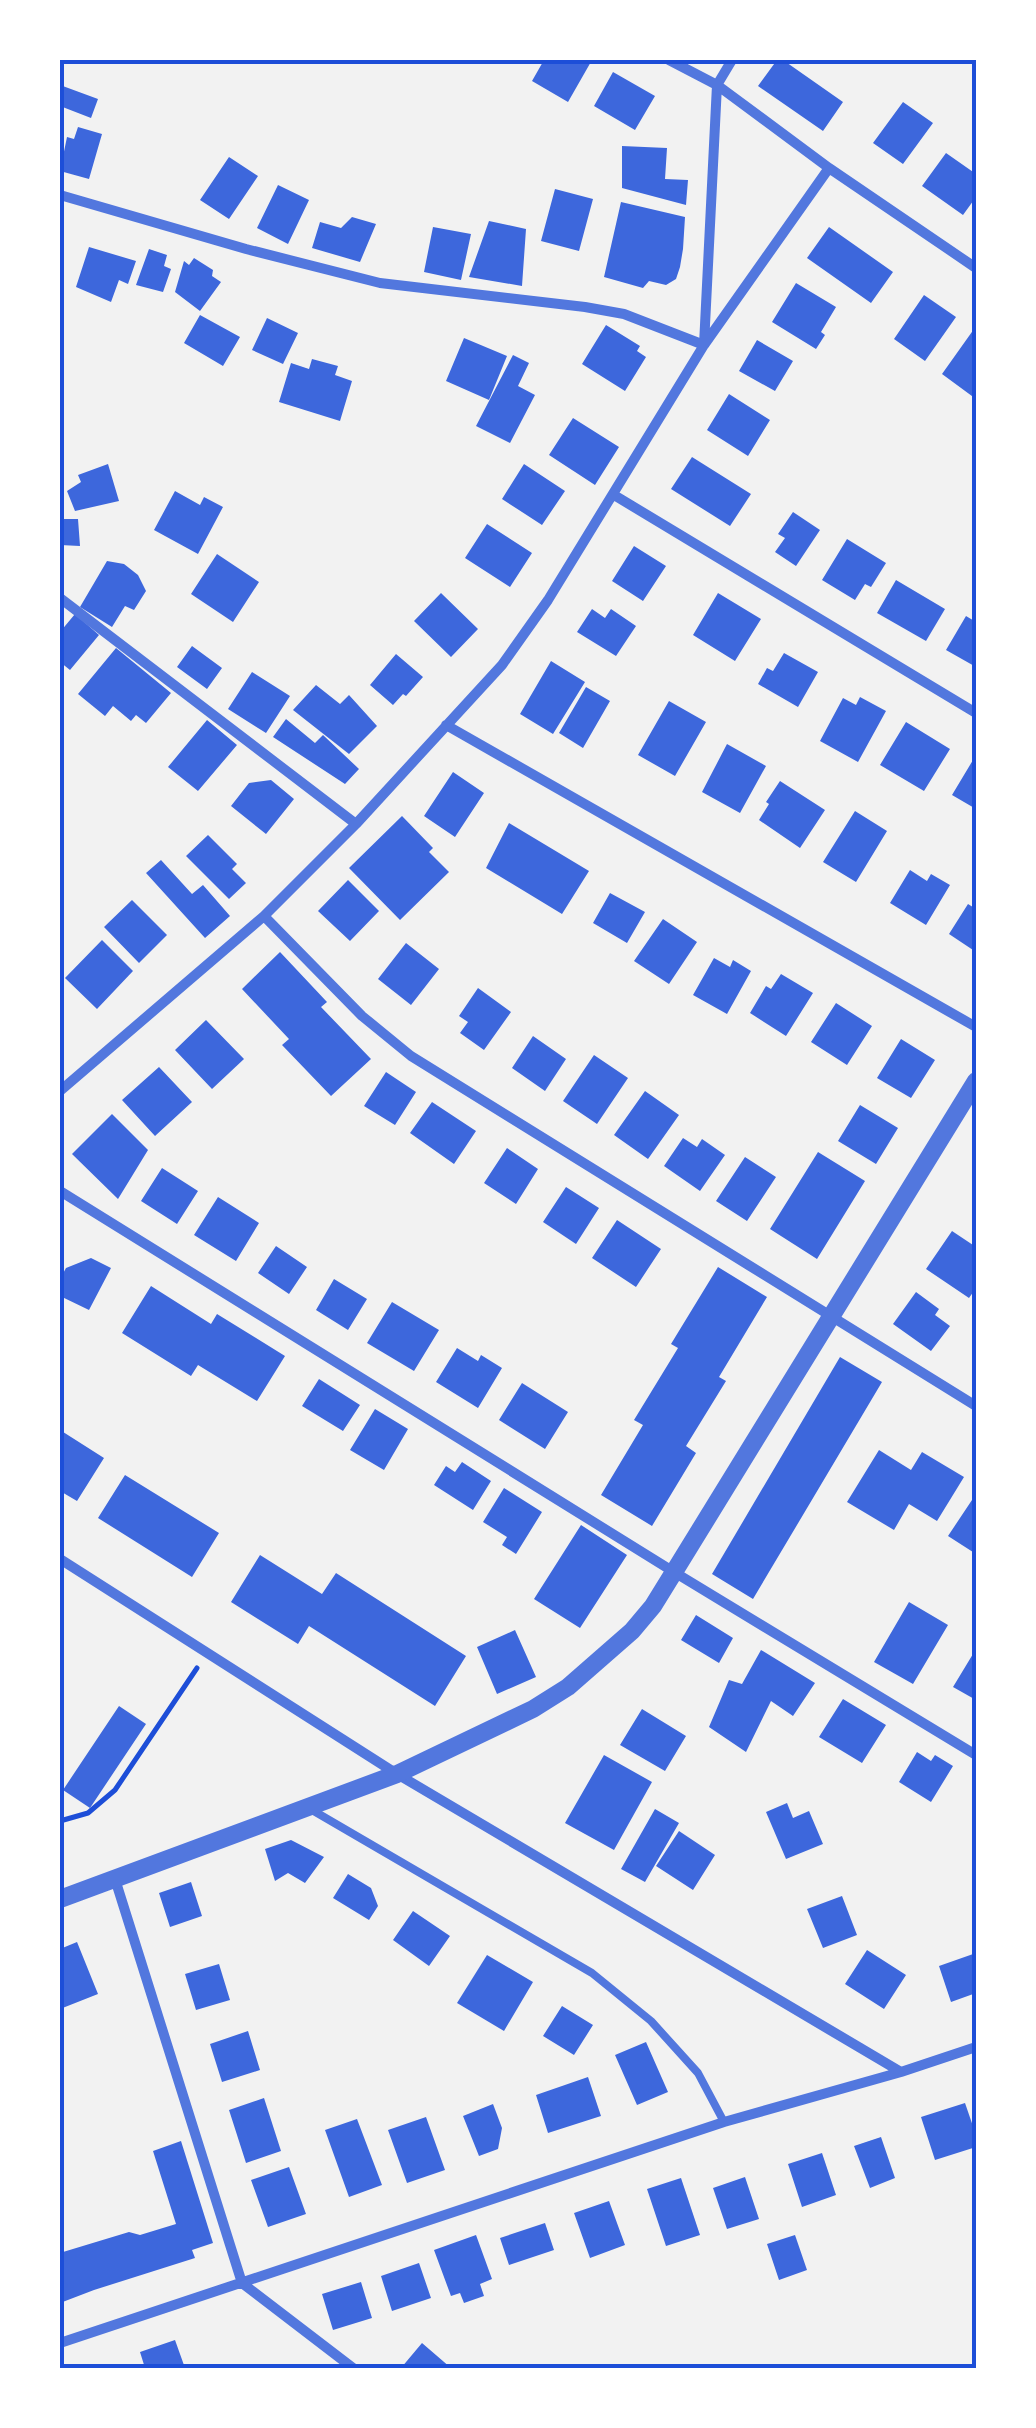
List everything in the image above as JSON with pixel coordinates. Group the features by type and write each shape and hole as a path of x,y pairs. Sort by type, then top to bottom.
{"street":[{"path":"669,60 716,85 976,268"},
{"path":"704,346 716,85 732,60"},
{"path":"60,1090 264,916 356,824 502,665 548,600 704,346 829,168"},
{"path":"60,195 380,284 624,314 704,346"},
{"path":"614,495 976,713"},
{"path":"60,598 356,824"},
{"path":"446,725 976,1028"},
{"path":"264,916 362,1016 411,1056 976,1406"},
{"path":"60,1900 396,1774 532,1709 568,1687 632,1631 653,1606 976,1081"},
{"path":"60,1191 976,1755"},
{"path":"60,1560 396,1774 901,2072"},
{"path":"115,1880 242,2283 353,2368"},
{"path":"60,2343 724,2122 976,2047"}],"lane":[{"path":"306,1807 592,1973 651,2021 698,2073 724,2122"}],"path":[{"path":"60,1821 88,1813 115,1790 208,1653"}],"building":[{"path":"544,60 592,60 568,102 532,81"},
{"path":"777,60 783,60 843,102 823,131 758,86"},
{"path":"613,72 655,96 635,130 594,106"},
{"path":"60,85 98,99 91,118 60,106"},
{"path":"903,102 933,123 903,164 873,143"},
{"path":"78,127 102,134 89,179 60,171 67,137 74,139"},
{"path":"622,146 667,148 665,179 688,180 686,205 622,188"},
{"path":"946,153 976,174 976,197 963,215 922,186"},
{"path":"229,157 258,176 229,219 200,200"},
{"path":"278,185 309,200 288,244 257,228"},
{"path":"555,189 593,199 579,251 541,241"},
{"path":"621,202 685,217 676,279 666,285 649,281 643,288 604,277"},
{"path":"352,217 376,224 360,262 312,248 320,222 341,228"},
{"path":"489,221 526,229 522,286 469,277"},
{"path":"433,227 471,234 461,280 424,272"},
{"path":"829,227 893,272 871,303 807,258"},
{"path":"89,247 136,261 128,284 119,280 111,302 76,287"},
{"path":"149,249 167,255 164,266 171,269 163,292 136,285"},
{"path":"194,258 213,270 212,276 221,282 200,311 175,292 184,261 189,265"},
{"path":"796,283 836,307 816,349 772,322"},
{"path":"924,295 956,317 925,361 894,339"},
{"path":"200,315 240,337 223,366 184,343"},
{"path":"267,318 298,333 283,364 252,350"},
{"path":"606,325 640,346 637,351 646,357 625,391 582,364"},
{"path":"976,331 976,399 942,374"},
{"path":"464,338 507,356 489,400 446,381"},
{"path":"757,340 793,361 775,391 739,371"},
{"path":"513,355 529,363 518,386 535,395 510,443 476,426"},
{"path":"312,359 338,366 335,375 352,381 340,421 279,402 291,363 309,369"},
{"path":"729,394 770,420 748,456 707,430"},
{"path":"573,418 619,447 595,485 549,455"},
{"path":"692,457 751,494 730,526 671,489"},
{"path":"108,464 119,501 75,511 67,491 81,482 78,475"},
{"path":"524,464 565,491 542,525 502,499"},
{"path":"175,491 200,505 204,497 223,507 198,554 154,530"},
{"path":"793,512 820,530 796,566 775,552 785,538 778,534"},
{"path":"60,519 78,519 80,546 60,545"},
{"path":"487,524 532,553 510,587 465,558"},
{"path":"847,539 886,563 871,587 865,584 855,600 822,580"},
{"path":"634,546 666,566 643,601 612,581"},
{"path":"217,554 259,582 233,622 191,594"},
{"path":"107,561 124,564 138,575 146,591 134,610 125,606 112,627 80,607"},
{"path":"896,580 945,609 926,641 877,613"},
{"path":"441,593 478,629 451,657 414,621"},
{"path":"718,593 761,619 735,661 693,635"},
{"path":"592,609 605,618 611,609 636,626 616,656 577,632"},
{"path":"75,614 99,635 70,670 60,662 60,632"},
{"path":"966,616 976,622 976,667 946,650"},
{"path":"192,646 222,668 207,689 177,667"},
{"path":"116,648 171,693 146,723 136,715 131,721 113,706 105,716 78,694"},
{"path":"784,653 818,672 798,707 758,684 767,668 773,671"},
{"path":"396,654 423,677 393,705 370,685"},
{"path":"551,661 585,682 553,734 520,714"},
{"path":"252,672 290,696 266,733 228,709"},
{"path":"316,685 340,704 349,695 377,726 349,754 293,710"},
{"path":"586,687 610,701 583,748 559,733"},
{"path":"860,697 886,711 858,762 820,741 843,698 856,705"},
{"path":"669,701 706,722 675,776 638,755"},
{"path":"286,719 315,743 323,735 359,769 345,784 273,737"},
{"path":"207,720 237,745 198,791 168,767"},
{"path":"906,722 950,749 924,791 880,765"},
{"path":"727,744 766,766 740,813 702,792"},
{"path":"976,755 976,809 952,795"},
{"path":"453,772 484,793 455,837 424,816"},
{"path":"271,780 294,799 266,834 231,806 249,783"},
{"path":"780,781 825,810 800,848 759,820"},
{"path":"855,811 887,831 856,882 823,862"},
{"path":"402,816 433,848 429,852 449,872 400,920 349,868"},
{"path":"509,823 589,871 562,914 486,868"},
{"path":"208,835 237,864 232,869 246,883 229,899 186,856"},
{"path":"161,860 192,894 203,885 230,916 205,938 146,873"},
{"path":"910,870 927,881 931,874 950,885 926,925 890,903"},
{"path":"348,880 379,911 350,941 318,911"},
{"path":"610,893 645,912 627,943 593,923"},
{"path":"132,900 167,935 139,963 104,927"},
{"path":"968,904 976,909 976,952 949,934"},
{"path":"663,919 697,942 669,984 634,961"},
{"path":"102,940 133,971 97,1009 65,978"},
{"path":"406,943 439,969 411,1005 378,979"},
{"path":"280,952 327,1002 321,1007 371,1059 331,1096 282,1045 289,1039 242,989"},
{"path":"714,958 730,967 733,960 751,971 727,1014 693,995"},
{"path":"781,974 813,993 786,1036 750,1013 766,986 771,989"},
{"path":"478,988 511,1012 484,1050 460,1033 468,1022 459,1016"},
{"path":"836,1003 872,1026 847,1065 811,1042"},
{"path":"206,1020 244,1059 212,1089 175,1050"},
{"path":"533,1036 566,1059 545,1091 512,1068"},
{"path":"901,1039 935,1060 911,1098 877,1078"},
{"path":"594,1055 628,1078 597,1124 563,1101"},
{"path":"159,1067 192,1102 155,1136 122,1100"},
{"path":"386,1072 416,1092 395,1125 364,1106"},
{"path":"645,1091 679,1115 648,1159 614,1135"},
{"path":"432,1102 476,1131 454,1164 410,1133"},
{"path":"860,1105 898,1128 876,1164 838,1141"},
{"path":"112,1114 148,1150 118,1199 72,1154"},
{"path":"683,1138 697,1147 702,1139 725,1155 700,1191 664,1166"},
{"path":"507,1148 538,1169 516,1204 484,1183"},
{"path":"818,1152 865,1181 817,1259 770,1229"},
{"path":"745,1157 776,1177 747,1221 716,1201"},
{"path":"162,1168 198,1191 177,1224 141,1201"},
{"path":"566,1187 599,1208 576,1244 543,1222"},
{"path":"218,1197 259,1223 236,1261 194,1235"},
{"path":"617,1220 661,1249 636,1287 592,1258"},
{"path":"952,1231 976,1247 976,1288 969,1298 926,1269"},
{"path":"276,1246 307,1267 289,1294 258,1273"},
{"path":"91,1258 111,1268 89,1310 60,1296 60,1279 66,1268"},
{"path":"718,1267 767,1297 719,1377 726,1381 686,1446 696,1453 652,1526 601,1495 643,1425 634,1420 678,1348 671,1344"},
{"path":"334,1279 367,1299 348,1330 316,1310"},
{"path":"151,1286 211,1324 217,1314 285,1356 257,1401 198,1365 191,1376 122,1333"},
{"path":"916,1292 939,1309 935,1315 950,1326 931,1351 893,1324"},
{"path":"392,1302 439,1330 414,1371 367,1343"},
{"path":"457,1348 478,1361 481,1355 502,1368 478,1408 436,1382"},
{"path":"840,1357 882,1382 753,1599 712,1574"},
{"path":"319,1379 360,1405 343,1431 302,1406"},
{"path":"522,1383 568,1412 545,1449 499,1420"},
{"path":"375,1409 408,1429 384,1470 350,1450"},
{"path":"60,1430 104,1458 77,1501 60,1491"},
{"path":"879,1450 911,1470 922,1452 964,1477 937,1521 909,1504 894,1530 847,1502"},
{"path":"462,1462 491,1481 473,1510 434,1485 446,1466 455,1472"},
{"path":"125,1475 219,1533 192,1577 98,1518"},
{"path":"504,1488 542,1512 516,1554 502,1545 507,1537 483,1522"},
{"path":"976,1494 976,1554 948,1536"},
{"path":"581,1525 627,1555 580,1628 534,1599"},
{"path":"260,1555 322,1594 336,1573 466,1656 435,1706 309,1626 298,1644 231,1602"},
{"path":"909,1602 948,1625 913,1684 874,1662"},
{"path":"696,1615 733,1638 719,1663 681,1640"},
{"path":"515,1630 536,1677 497,1694 477,1647"},
{"path":"976,1649 976,1700 953,1687"},
{"path":"761,1650 815,1683 793,1716 771,1701 746,1752 709,1727 729,1680 742,1684"},
{"path":"843,1699 886,1725 862,1763 819,1737"},
{"path":"119,1706 146,1724 90,1808 63,1790"},
{"path":"642,1709 686,1736 665,1771 620,1745"},
{"path":"917,1752 931,1761 935,1755 953,1766 931,1802 899,1782"},
{"path":"604,1755 652,1782 614,1850 565,1823"},
{"path":"787,1803 793,1818 809,1811 823,1844 786,1859 766,1812"},
{"path":"655,1809 679,1823 645,1882 621,1869"},
{"path":"679,1831 715,1855 693,1890 656,1866"},
{"path":"291,1840 324,1857 305,1883 288,1873 275,1881 265,1849"},
{"path":"348,1874 371,1888 378,1906 369,1920 333,1898"},
{"path":"191,1882 202,1916 170,1927 159,1893"},
{"path":"842,1896 857,1935 823,1948 807,1909"},
{"path":"413,1911 450,1936 429,1966 393,1940"},
{"path":"77,1942 98,1994 60,2009 60,1949"},
{"path":"867,1950 906,1975 884,2009 845,1984"},
{"path":"976,1953 976,1993 951,2002 939,1966"},
{"path":"487,1955 533,1982 504,2031 457,2003"},
{"path":"219,1964 230,2000 196,2010 185,1974"},
{"path":"562,2006 593,2025 574,2055 543,2036"},
{"path":"248,2031 260,2070 222,2082 210,2044"},
{"path":"646,2042 668,2092 637,2105 615,2055"},
{"path":"588,2077 601,2116 548,2133 536,2095"},
{"path":"264,2098 281,2151 246,2163 229,2110"},
{"path":"965,2103 976,2147 935,2160 921,2117"},
{"path":"493,2104 502,2128 498,2149 479,2156 463,2116"},
{"path":"426,2117 445,2170 407,2183 388,2130"},
{"path":"357,2119 382,2185 349,2197 325,2130"},
{"path":"881,2137 895,2178 870,2188 854,2146"},
{"path":"181,2141 213,2243 192,2250 195,2258 60,2303 63,2252 129,2232 140,2235 176,2224 153,2151"},
{"path":"822,2153 836,2195 802,2207 788,2164"},
{"path":"289,2167 306,2214 268,2227 251,2180"},
{"path":"745,2177 759,2219 727,2229 713,2188"},
{"path":"681,2178 700,2235 666,2246 647,2189"},
{"path":"609,2201 625,2245 590,2258 574,2213"},
{"path":"545,2223 554,2250 509,2265 500,2238"},
{"path":"476,2235 492,2279 480,2284 484,2296 464,2303 460,2293 451,2296 434,2250"},
{"path":"795,2235 807,2270 779,2280 767,2244"},
{"path":"419,2263 431,2298 392,2311 381,2276"},
{"path":"361,2282 372,2318 333,2330 322,2294"},
{"path":"175,2340 185,2368 145,2368 140,2352"},
{"path":"422,2343 451,2368 401,2368"}]}
